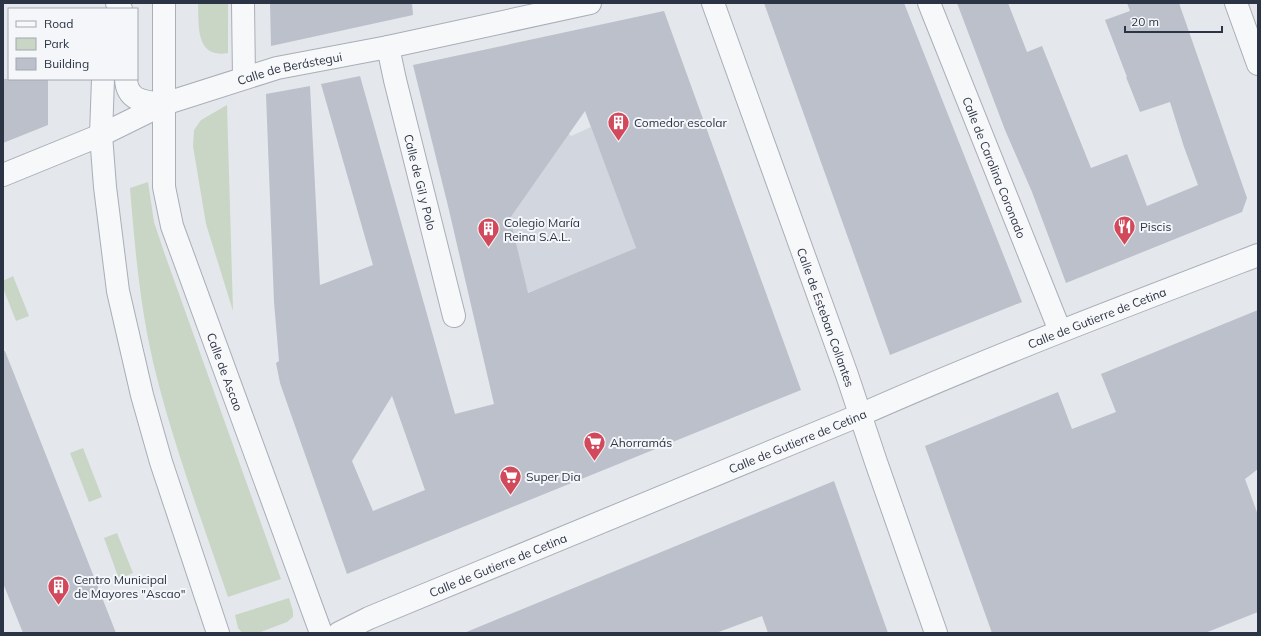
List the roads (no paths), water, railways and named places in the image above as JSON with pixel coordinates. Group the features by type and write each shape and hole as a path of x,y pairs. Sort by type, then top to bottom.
{"street":[{"name":"Calle de Ascao","path":"164,3 164,187 172,226 321,633"},
{"path":"244,3 244,78"},
{"name":"Calle de Berástegui","path":"3,175 101,135 164,104 277,68 388,47 590,3"},
{"name":"Calle de Esteban Collantes","path":"714,3 847,375 936,633"},
{"name":"Calle de Carolina Coronado","path":"929,3 1060,331"},
{"path":"1236,3 1258,64"},
{"name":"Calle de Gil y Polo","path":"388,47 394,80 454,316"},
{"path":"103,80 101,135 106,187 117,280 128,333 142,395 161,462 218,633"},
{"path":"126,80 126,86 131,96 142,101 164,104"},
{"name":"Calle de Gutierre de Cetina","path":"339,633 369,618 860,415 915,390 1060,331 1258,255"}],"place":[{"name":"Comedor escolar","path":"619,142"},
{"name":"Piscis","path":"1124,246"},
{"name":"Colegio María Reina S.A.L.","path":"488,248"},
{"name":"Ahorramás","path":"595,462"},
{"name":"Super Dia","path":"510,496"},
{"name":"Centro Municipal de Mayores \"Ascao\"","path":"59,606"}]}
